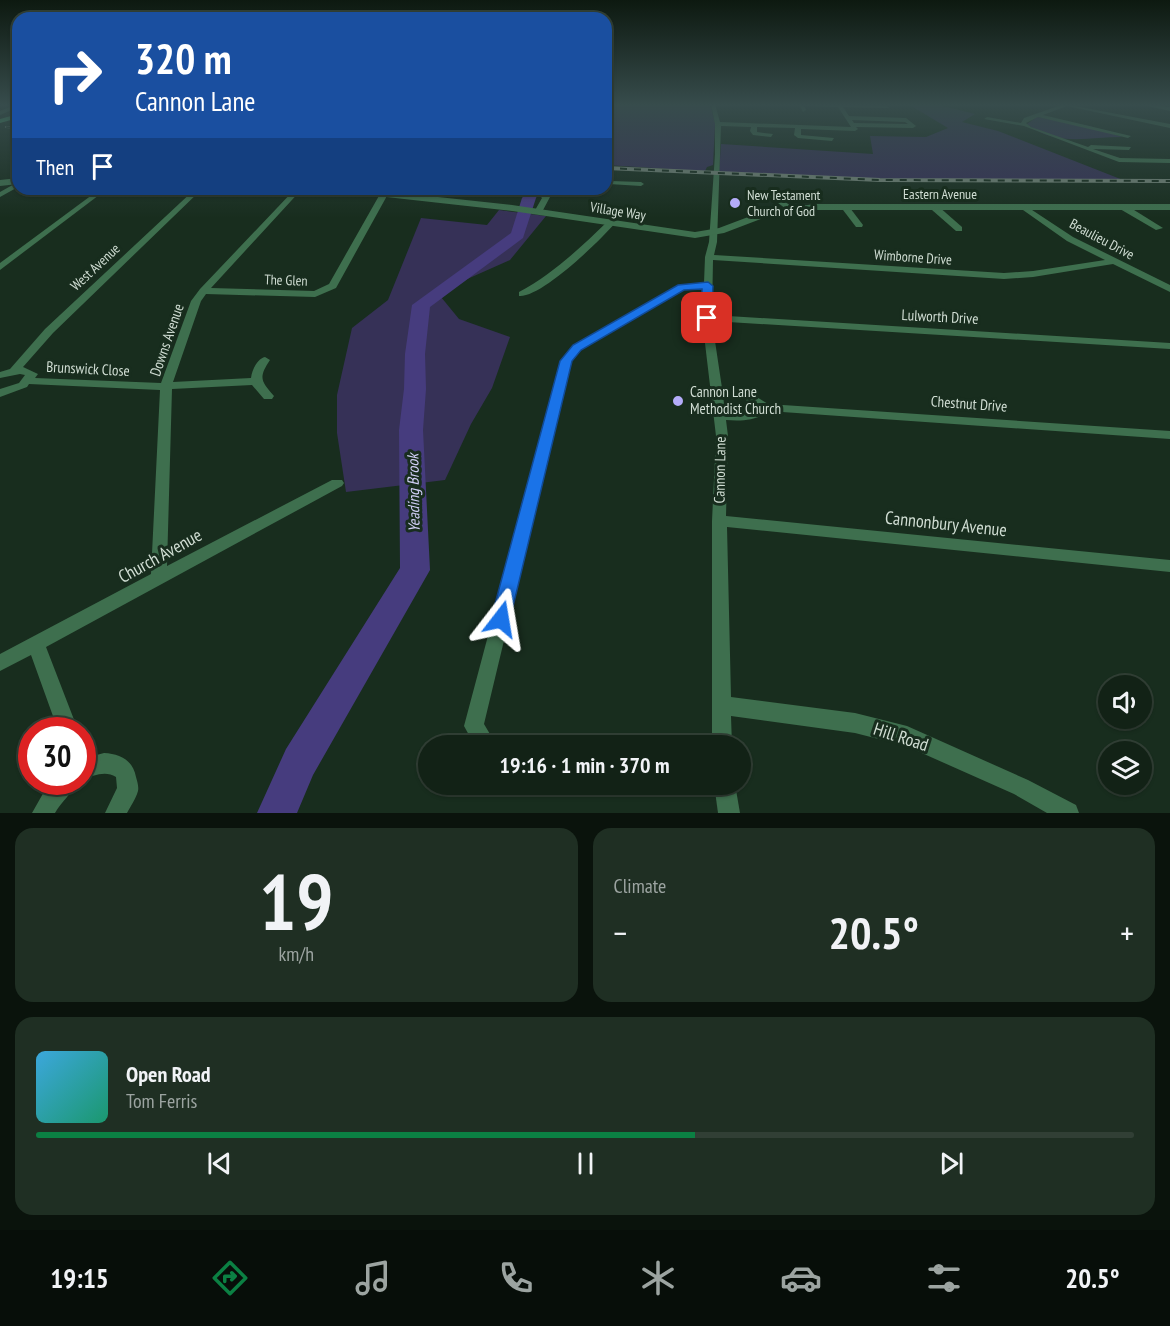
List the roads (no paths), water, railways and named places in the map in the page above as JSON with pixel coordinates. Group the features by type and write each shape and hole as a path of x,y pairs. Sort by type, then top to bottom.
{"street":[{"name":"Cannon Lane","path":"718,142 707,318 722,436 719,520 721,735"},
{"path":"833,142 834,147"},
{"path":"1068,142 1128,162 1170,162"},
{"path":"1081,147 1129,148"},
{"path":"612,183 641,184"},
{"path":"769,194 792,209"},
{"path":"0,267 97,195"},
{"name":"West Avenue","path":"14,371 50,330 193,195"},
{"name":"Downs Avenue","path":"159,578 166,386 185,329 196,301 203,291 293,195"},
{"name":"The Glen","path":"203,291 315,294 325,291 333,286 383,195"},
{"name":"Village Way","path":"393,195 530,210 690,235 713,233"},
{"path":"530,210 546,197 543,195"},
{"path":"844,206 858,225"},
{"name":"Eastern Avenue","path":"713,233 752,218 792,209 844,206 1170,207"},
{"path":"1123,207 1159,228"},
{"path":"935,208 958,229"},
{"name":"Beaulieu Drive","path":"1026,208 1070,239 1170,289"},
{"path":"522,294 566,268 611,223"},
{"name":"Wimborne Drive","path":"709,257 1004,276 1033,274 1114,261"},
{"path":"480,735 474,726 566,361 577,347 682,287 708,286"},
{"name":"Lulworth Drive","path":"707,318 1170,346"},
{"path":"265,360 256,371 255,381 258,388 268,396"},
{"path":"0,375 14,371 31,372 31,378 28,381 1,394"},
{"name":"Brunswick Close","path":"28,381 166,386 255,381"},
{"name":"Chestnut Drive","path":"715,391 743,393 755,397 765,407 1170,435"},
{"name":"Chestnut Drive","path":"719,416 743,417 758,414 765,407"},
{"name":"Church Avenue","path":"0,663 338,483"},
{"name":"Cannonbury Avenue","path":"719,520 1170,566"},
{"path":"36,644 63,717"},
{"name":"Hill Road","path":"720,705 855,723 907,735 1021,787 1068,813"},
{"path":"96,766 105,763 117,765 125,771 128,789 116,813"},
{"path":"43,813 53,795"},
{"path":"726,795 729,813"}],"waterway":[{"name":"Yeading Brook","path":"277,813 299,762 415,570 411,430 415,389 415,354 421,305 518,235 531,195"}],"railway":[{"path":"612,168 880,180 1170,181"}],"place":[{"name":"New Testament Church of God","path":"735,203"},
{"name":"Cannon Lane Methodist Church","path":"678,401"}]}
